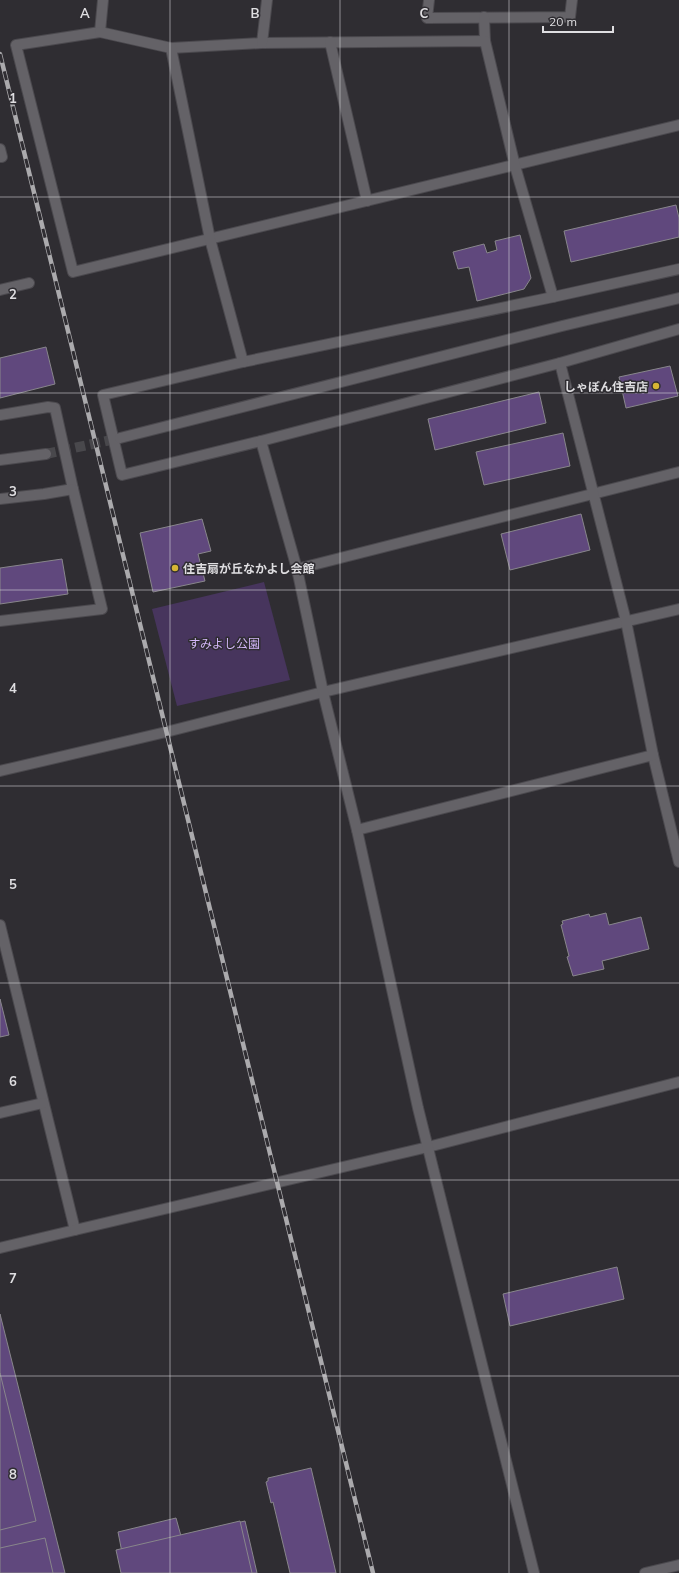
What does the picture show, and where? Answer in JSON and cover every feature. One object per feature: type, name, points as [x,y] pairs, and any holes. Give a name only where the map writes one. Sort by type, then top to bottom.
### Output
[{"type":"street","points":[[100,32],[103,0]]},
{"type":"street","points":[[262,43],[267,0]]},
{"type":"street","points":[[429,0],[427,18],[570,17],[572,0]]},
{"type":"street","points":[[484,17],[485,40],[515,166],[553,297]]},
{"type":"street","points":[[485,40],[262,43],[170,48],[100,32],[16,45],[73,272],[367,202],[679,125]]},
{"type":"street","points":[[330,42],[367,202]]},
{"type":"street","points":[[170,48],[210,239],[243,362]]},
{"type":"street","points":[[0,149],[2,157],[0,157]]},
{"type":"street","points":[[679,269],[243,362],[103,395],[122,475],[261,442],[560,363],[679,329]]},
{"type":"street","points":[[0,290],[29,283]]},
{"type":"street","points":[[120,438],[562,326],[679,298]]},
{"type":"street","points":[[560,363],[626,621],[653,755],[679,862]]},
{"type":"street","points":[[0,415],[48,407],[54,408],[102,608],[0,621]]},
{"type":"street","points":[[261,442],[297,569],[323,692],[356,830],[418,1108],[534,1573]]},
{"type":"street","points":[[0,460],[46,454]]},
{"type":"street","points":[[297,569],[679,472]]},
{"type":"street","points":[[0,499],[73,489]]},
{"type":"street","points":[[0,771],[166,732],[323,692],[679,609]]},
{"type":"street","points":[[356,830],[653,755]]},
{"type":"street","points":[[0,925],[75,1230]]},
{"type":"street","points":[[0,1248],[428,1147],[679,1082]]},
{"type":"street","points":[[0,1113],[43,1102]]},
{"type":"street","points":[[645,1573],[679,1565]]},
{"type":"green space","name":"すみよし公園","points":[[264,582],[290,680],[177,706],[152,609]]},
{"type":"building","points":[[676,205],[679,218],[679,237],[571,262],[564,231]]},
{"type":"building","points":[[520,235],[531,278],[524,289],[477,301],[469,267],[458,269],[453,252],[484,244],[487,253],[497,250],[495,241]]},
{"type":"building","points":[[46,347],[55,384],[0,398],[0,358]]},
{"type":"building","points":[[670,366],[678,396],[626,408],[619,377]]},
{"type":"building","points":[[539,392],[546,423],[435,450],[428,419]]},
{"type":"building","points":[[563,433],[570,466],[484,485],[476,452]]},
{"type":"building","points":[[581,514],[590,550],[510,570],[501,534]]},
{"type":"building","name":"住吉扇が丘なかよし会館","points":[[202,519],[211,551],[198,554],[205,581],[153,592],[140,533]]},
{"type":"building","points":[[62,559],[68,594],[0,604],[0,568]]},
{"type":"building","points":[[606,913],[609,925],[641,917],[649,949],[602,961],[604,969],[573,976],[567,957],[569,956],[561,925],[563,924],[562,921],[589,914],[590,917]]},
{"type":"building","points":[[0,999],[9,1035],[0,1037]]},
{"type":"building","points":[[617,1267],[624,1299],[510,1326],[503,1294]]},
{"type":"building","points":[[0,1314],[65,1573],[0,1573]]},
{"type":"building","points":[[0,1373],[36,1521],[0,1530]]},
{"type":"building","points":[[311,1468],[336,1573],[290,1573],[273,1502],[271,1503],[266,1482],[268,1481],[268,1478]]},
{"type":"building","points":[[176,1518],[181,1536],[245,1521],[257,1573],[126,1573],[118,1532]]},
{"type":"building","points":[[240,1521],[252,1573],[121,1573],[116,1550]]},
{"type":"building","points":[[45,1538],[53,1573],[0,1573],[0,1548]]},
{"type":"tunnel","points":[[46,454],[120,438]]},
{"type":"railway","points":[[0,54],[373,1573]]},
{"type":"place","name":"しゃぼん住吉店","points":[[656,386]]},
{"type":"place","name":"住吉扇が丘なかよし会館","points":[[175,568]]}]
